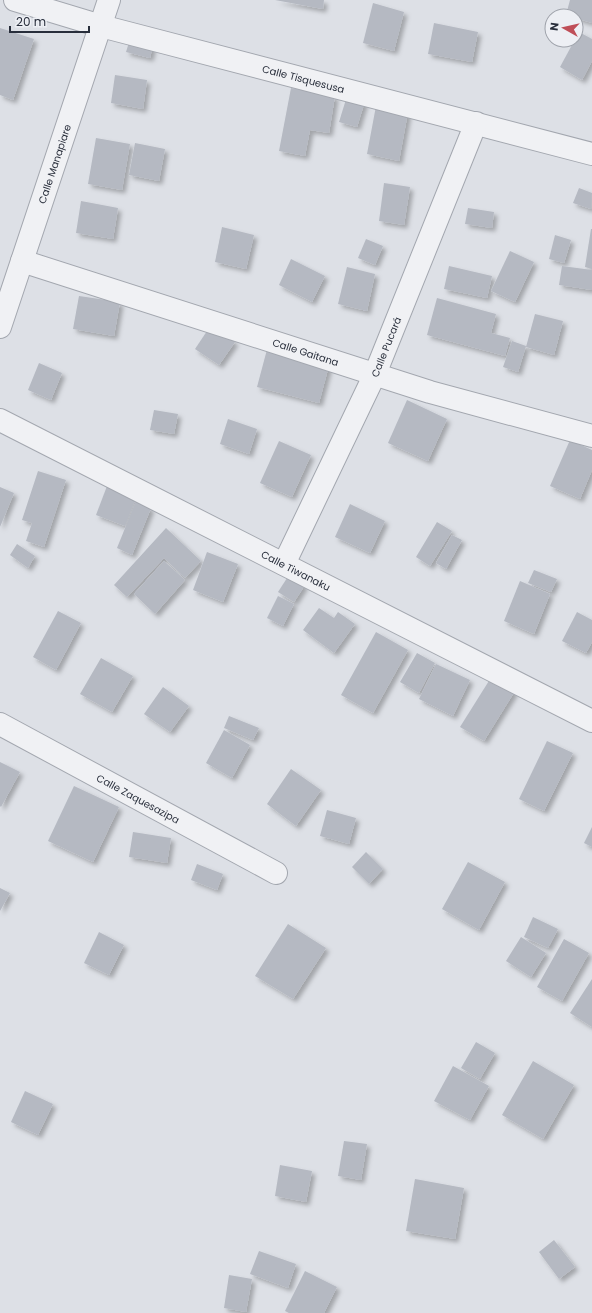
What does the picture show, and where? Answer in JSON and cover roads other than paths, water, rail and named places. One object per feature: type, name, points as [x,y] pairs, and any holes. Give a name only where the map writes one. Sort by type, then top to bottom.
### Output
[{"type":"street","name":"Calle Tisquesusa","points":[[15,0],[101,26],[592,154]]},
{"type":"street","name":"Calle Manapiare","points":[[0,327],[109,0]]},
{"type":"street","name":"Calle Pucará","points":[[284,564],[375,374],[476,123]]},
{"type":"street","name":"Calle Gaitana","points":[[22,261],[430,392],[592,436]]},
{"type":"street","name":"Calle Tiwanaku","points":[[0,420],[592,721]]},
{"type":"street","name":"Calle Zaquesazipa","points":[[0,724],[276,873]]}]
